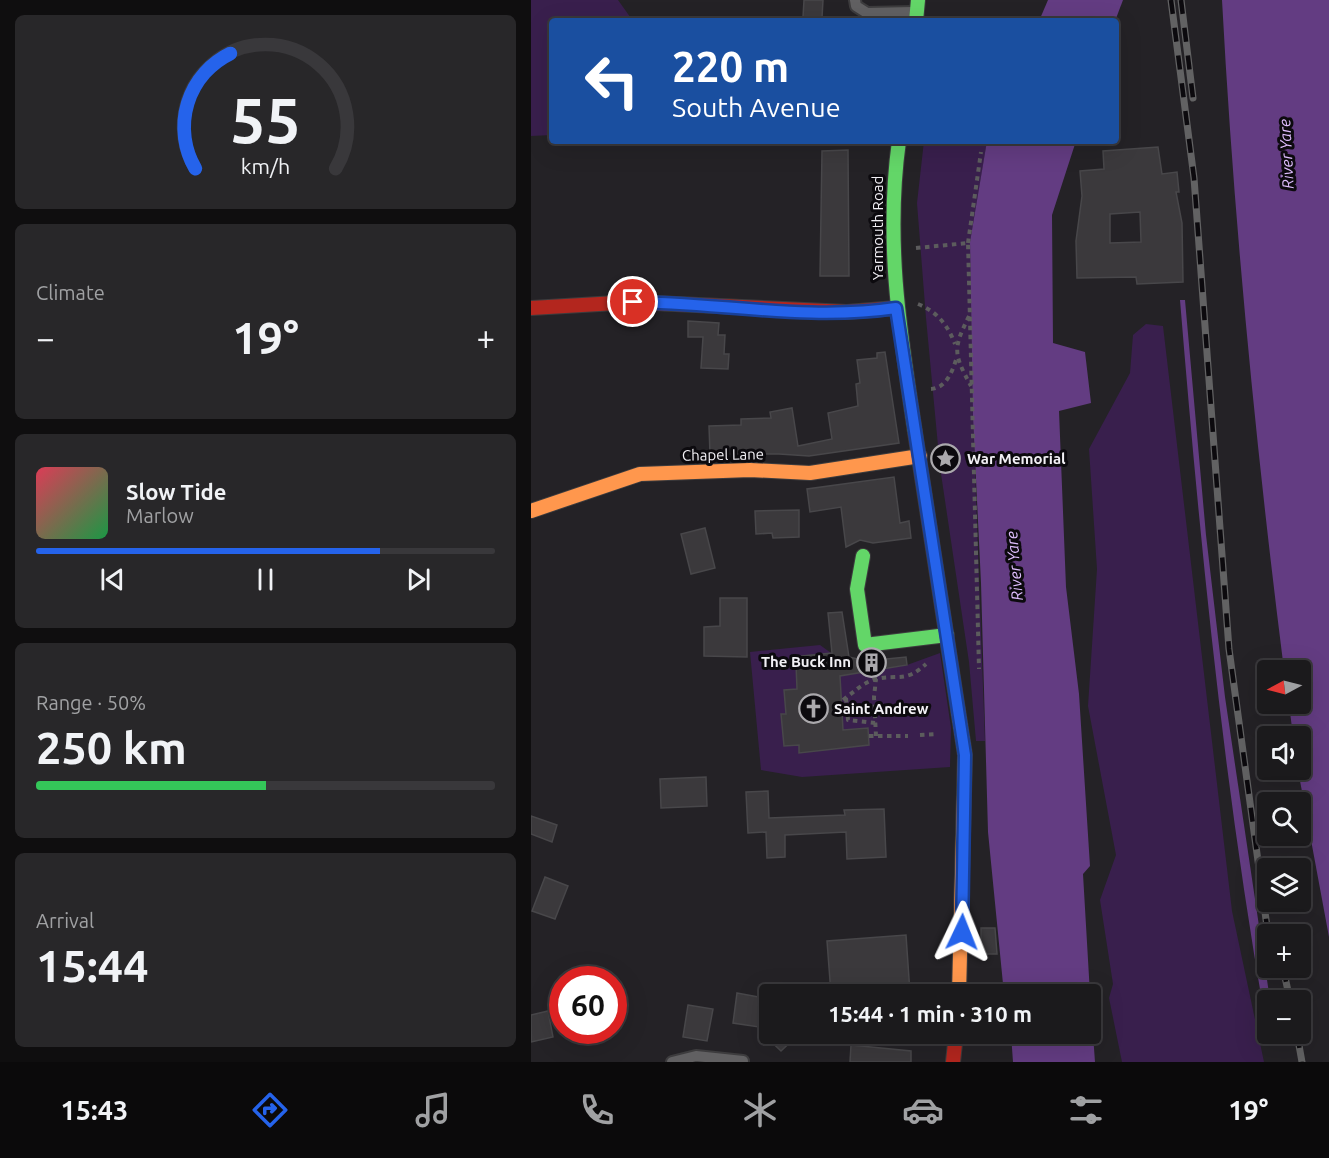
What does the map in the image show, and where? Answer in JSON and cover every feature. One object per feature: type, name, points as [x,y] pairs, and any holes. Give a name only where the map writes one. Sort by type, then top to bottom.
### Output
[{"type":"street","name":"Yarmouth Road","points":[[899,144],[892,205],[892,250],[896,301],[965,755],[959,984]]},
{"type":"street","points":[[531,308],[666,302],[727,309],[847,312],[896,301]]},
{"type":"street","name":"Chapel Lane","points":[[531,511],[640,474],[750,470],[810,473],[920,456]]},
{"type":"street","points":[[863,556],[858,569],[856,589],[865,645],[947,635]]},
{"type":"street","points":[[953,1062],[955,1044]]},
{"type":"lane","points":[[855,0],[857,6],[867,13],[917,11]]},
{"type":"lane","points":[[672,1062],[696,1056],[743,1061]]},
{"type":"path","points":[[979,675],[968,243],[981,152]]},
{"type":"path","points":[[892,250],[968,243]]},
{"type":"path","points":[[896,301],[931,309],[949,328],[955,344],[956,360],[950,377],[937,388],[910,390]]},
{"type":"path","points":[[955,344],[970,315]]},
{"type":"path","points":[[956,360],[971,386]]},
{"type":"path","points":[[875,723],[848,720],[845,699],[860,685],[876,679],[901,679],[948,654]]},
{"type":"path","points":[[876,679],[874,697],[876,736]]},
{"type":"path","points":[[869,736],[908,736]]},
{"type":"shaded area","points":[[531,0],[618,0],[631,18],[549,18],[549,135],[531,136]]},
{"type":"shaded area","points":[[924,144],[987,144],[970,242],[973,417],[985,741],[976,741],[969,662],[940,467],[917,203]]},
{"type":"shaded area","points":[[1146,324],[1163,326],[1232,911],[1257,1029],[1257,1044],[1260,1044],[1264,1062],[1122,1062],[1109,998],[1113,984],[1100,900],[1116,855],[1088,706],[1097,569],[1089,449],[1130,373],[1133,335]]},
{"type":"shaded area","points":[[820,645],[838,658],[841,676],[907,665],[940,653],[951,728],[950,767],[802,777],[761,770],[750,652]]},
{"type":"water","points":[[1048,0],[1123,0],[1116,18],[1040,18]]},
{"type":"water","name":"River Yare","points":[[1222,0],[1329,0],[1329,937],[1311,840],[1311,792],[1302,792],[1300,780],[1311,780],[1311,726],[1292,726],[1290,714],[1311,714],[1311,660],[1283,660],[1247,336]]},
{"type":"water","name":"River Yare","points":[[986,144],[1075,144],[1052,215],[1053,343],[1085,352],[1091,403],[1059,411],[1066,587],[1079,694],[1090,866],[1083,874],[1089,984],[1003,984],[988,832],[981,583],[973,417],[970,242]]},
{"type":"water","points":[[1180,300],[1185,300],[1206,535],[1225,697],[1259,924],[1257,969],[1226,757],[1196,483]]},
{"type":"water","points":[[1258,978],[1267,978],[1269,990],[1260,990]]},
{"type":"water","points":[[1012,1044],[1094,1044],[1095,1062],[1013,1062]]},
{"type":"building","points":[[804,0],[823,0],[822,18],[803,17]]},
{"type":"building","points":[[1158,147],[1162,174],[1177,172],[1179,192],[1176,192],[1182,223],[1183,282],[1137,284],[1136,277],[1077,278],[1076,241],[1082,196],[1080,171],[1104,169],[1103,151]],"holes":[[[1140,212],[1141,242],[1110,243],[1110,214]]]},
{"type":"building","points":[[848,150],[849,276],[820,276],[822,151]]},
{"type":"building","points":[[688,321],[719,323],[718,335],[725,335],[724,354],[729,354],[728,369],[701,368],[703,337],[688,337]]},
{"type":"building","points":[[885,352],[899,443],[809,456],[710,454],[709,426],[741,425],[741,419],[771,418],[770,412],[792,408],[798,446],[832,439],[828,413],[858,406],[856,384],[860,383],[857,360],[877,358],[877,353]]},
{"type":"building","points":[[894,477],[900,523],[909,521],[911,538],[873,543],[860,540],[846,547],[841,507],[810,512],[807,489]]},
{"type":"building","points":[[799,510],[799,537],[773,538],[772,533],[756,534],[755,511]]},
{"type":"building","points":[[705,528],[715,568],[691,574],[681,534]]},
{"type":"building","points":[[720,598],[747,598],[747,657],[704,656],[704,627],[720,626]]},
{"type":"building","name":"Saint Andrew","points":[[842,612],[849,657],[866,661],[906,657],[907,665],[840,676],[843,730],[868,728],[869,745],[799,753],[799,745],[784,746],[781,714],[786,714],[784,690],[797,689],[796,664],[802,656],[832,653],[828,613]]},
{"type":"building","points":[[706,777],[707,806],[661,808],[660,779]]},
{"type":"building","points":[[768,791],[769,818],[845,815],[844,810],[884,809],[886,857],[847,859],[846,832],[785,835],[785,857],[767,858],[766,832],[748,833],[746,792]]},
{"type":"building","points":[[531,816],[557,825],[552,842],[531,834]]},
{"type":"building","points":[[545,877],[568,886],[555,919],[532,911]]},
{"type":"building","points":[[981,928],[995,928],[997,954],[981,954]]},
{"type":"building","points":[[906,935],[909,984],[830,984],[827,941]]},
{"type":"building","points":[[737,993],[759,997],[759,1027],[733,1023]]},
{"type":"building","points":[[688,1005],[713,1009],[707,1041],[683,1037]]},
{"type":"building","points":[[548,1011],[549,1038],[531,1042],[531,1015]]},
{"type":"building","points":[[774,1044],[788,1044],[781,1051]]},
{"type":"building","points":[[851,1045],[911,1051],[911,1062],[850,1062]]},
{"type":"railway","points":[[1171,0],[1194,178],[1229,649],[1267,924]]},
{"type":"railway","points":[[1181,0],[1193,98]]},
{"type":"railway","points":[[1285,978],[1288,990]]},
{"type":"railway","points":[[1299,1044],[1302,1062]]},
{"type":"traffic: fast","points":[[916,18],[918,0]]},
{"type":"traffic: fast","points":[[899,144],[893,215],[896,287],[915,432]]},
{"type":"traffic: fast","points":[[863,556],[857,589],[865,645],[947,635]]},
{"type":"traffic: slow","points":[[531,511],[640,474],[750,470],[810,473],[920,456]]},
{"type":"traffic: slow","points":[[958,710],[965,755],[959,984]]},
{"type":"traffic: jam","points":[[531,308],[633,302],[847,312],[896,308]]},
{"type":"traffic: jam","points":[[915,432],[958,710]]},
{"type":"traffic: jam","points":[[953,1062],[955,1044]]},
{"type":"place","name":"War Memorial","points":[[946,459]]},
{"type":"place","name":"The Buck Inn","points":[[872,662]]},
{"type":"place","name":"Saint Andrew","points":[[813,709]]},
{"type":"route","points":[[633,302],[666,302],[727,309],[847,312],[896,308],[918,438],[948,654],[965,755],[962,932]]}]
